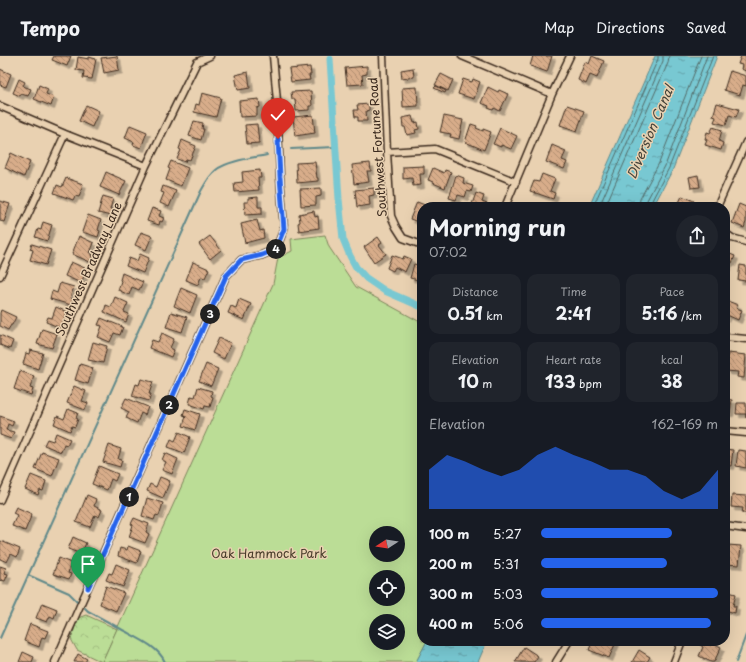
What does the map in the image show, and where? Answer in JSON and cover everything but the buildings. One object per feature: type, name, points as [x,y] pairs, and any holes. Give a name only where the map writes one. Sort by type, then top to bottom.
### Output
[{"type":"street","name":"Southwest Bradway Lane","points":[[0,500],[146,166],[197,62],[210,56]]},
{"type":"street","points":[[55,662],[226,276],[241,260],[262,255],[276,249],[284,229],[273,56]]},
{"type":"street","name":"Southwest Fortune Road","points":[[383,56],[387,152],[392,216],[396,227],[403,238],[417,243]]},
{"type":"street","points":[[462,56],[552,94]]},
{"type":"street","points":[[507,202],[552,94],[570,56]]},
{"type":"street","points":[[0,106],[146,166]]},
{"type":"street","points":[[0,276],[65,134]]},
{"type":"street","points":[[719,202],[746,142]]},
{"type":"street","points":[[387,152],[435,148],[516,182]]},
{"type":"street","points":[[730,237],[746,242]]},
{"type":"street","points":[[730,337],[746,339]]},
{"type":"street","points":[[730,431],[746,433]]},
{"type":"street","points":[[730,527],[746,529]]},
{"type":"street","points":[[556,662],[566,646]]},
{"type":"street","points":[[674,662],[680,646]]},
{"type":"green space","name":"Oak Hammock Park","points":[[325,235],[329,247],[356,287],[417,320],[417,646],[424,646],[416,662],[102,662],[273,284],[278,258],[292,251],[291,239]]},
{"type":"green space","points":[[86,615],[117,629],[102,662],[77,650],[71,639],[78,618]]},
{"type":"water","name":"Diversion Canal","points":[[655,56],[717,56],[673,169],[656,202],[591,202]]},
{"type":"water","points":[[424,646],[485,646],[478,662],[416,662]]},
{"type":"waterway","points":[[330,59],[343,239],[356,267],[366,278],[385,291],[417,305]]},
{"type":"waterway","points":[[291,149],[335,147]]},
{"type":"waterway","points":[[0,638],[207,180],[216,170],[226,164],[267,155]]},
{"type":"waterway","points":[[28,575],[69,593],[77,601]]},
{"type":"waterway","points":[[85,608],[146,642],[162,656],[165,662]]},
{"type":"waterway","points":[[736,662],[746,635]]},
{"type":"route","points":[[88,588],[226,276],[241,260],[262,255],[276,249],[284,229],[278,139]]}]
